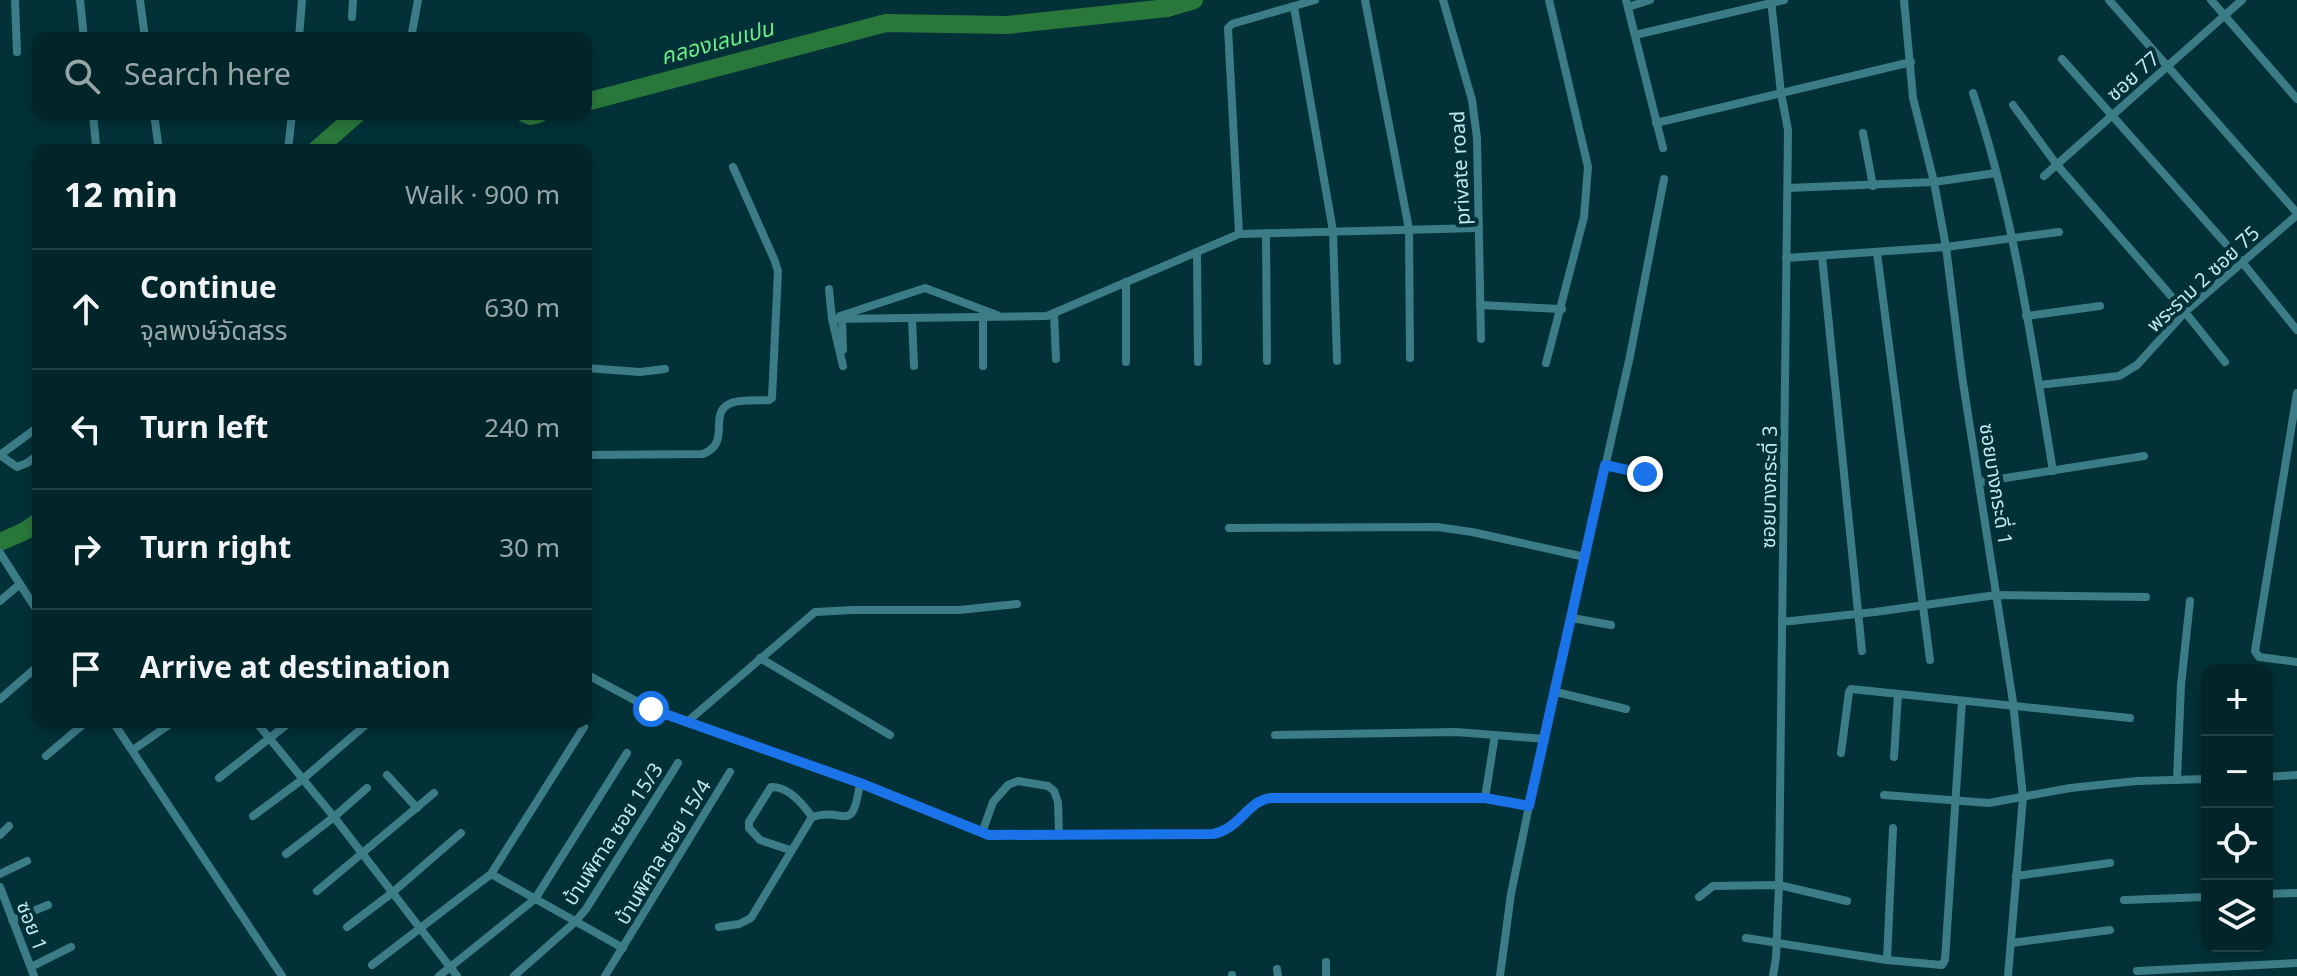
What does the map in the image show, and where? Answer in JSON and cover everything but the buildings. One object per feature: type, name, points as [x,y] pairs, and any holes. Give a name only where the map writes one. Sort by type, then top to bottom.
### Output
[{"type":"street","points":[[15,0],[17,52]]},
{"type":"street","points":[[80,0],[83,32]]},
{"type":"street","points":[[140,0],[144,32]]},
{"type":"street","points":[[299,32],[302,0]]},
{"type":"street","points":[[352,17],[353,0]]},
{"type":"street","points":[[412,32],[418,0]]},
{"type":"street","points":[[1239,234],[1228,28],[1232,24],[1315,0]]},
{"type":"street","points":[[1365,0],[1409,229],[1410,358]]},
{"type":"street","name":"private road","points":[[1443,0],[1472,100],[1478,151],[1481,339]]},
{"type":"street","points":[[1546,363],[1584,217],[1588,167],[1549,0]]},
{"type":"street","points":[[1650,0],[1627,4],[1663,148]]},
{"type":"street","points":[[1635,35],[1784,0]]},
{"type":"street","name":"ซอยบางกระดี่ 1","points":[[1904,0],[1913,98],[1946,247],[1962,376],[2013,706],[2023,797],[2008,976]]},
{"type":"street","points":[[2109,0],[2297,214]]},
{"type":"street","points":[[2211,0],[2297,99]]},
{"type":"street","name":"ซอย 77","points":[[2044,176],[2242,0]]},
{"type":"street","name":"ซอยบางกระดี่ 3","points":[[1771,2],[1788,130],[1779,885],[1773,976]]},
{"type":"street","points":[[1294,7],[1333,231],[1337,361]]},
{"type":"street","points":[[2062,59],[2242,262],[2297,330]]},
{"type":"street","points":[[1656,123],[1911,62]]},
{"type":"street","points":[[1973,93],[1987,133],[2012,239],[2053,471]]},
{"type":"street","points":[[2013,105],[2057,165],[2225,362]]},
{"type":"street","points":[[94,120],[96,144]]},
{"type":"street","points":[[155,120],[158,144]]},
{"type":"street","points":[[289,144],[291,120]]},
{"type":"street","points":[[1863,133],[1873,186]]},
{"type":"street","points":[[592,455],[703,454],[718,443],[721,413],[725,407],[733,403],[772,398],[778,271],[733,167]]},
{"type":"street","points":[[1788,188],[1934,182],[1996,173]]},
{"type":"street","points":[[1500,976],[1511,894],[1529,806],[1630,356],[1664,179]]},
{"type":"street","name":"พระราม 2 ซอย 75","points":[[2039,385],[2119,376],[2137,365],[2185,312],[2297,214]]},
{"type":"street","points":[[837,319],[1047,316],[1239,234],[1479,228]]},
{"type":"street","points":[[1786,258],[1946,247],[2059,232]]},
{"type":"street","points":[[1266,233],[1267,361]]},
{"type":"street","points":[[1197,252],[1198,362]]},
{"type":"street","points":[[1877,253],[1930,660]]},
{"type":"street","points":[[1822,256],[1862,651]]},
{"type":"street","points":[[1126,282],[1126,362]]},
{"type":"street","points":[[837,319],[925,288],[1001,317]]},
{"type":"street","points":[[829,289],[837,319]]},
{"type":"street","points":[[1480,305],[1562,309]]},
{"type":"street","points":[[2026,316],[2100,306]]},
{"type":"street","points":[[1054,313],[1056,359]]},
{"type":"street","points":[[983,317],[983,366]]},
{"type":"street","points":[[912,318],[914,366]]},
{"type":"street","points":[[592,368],[640,372],[665,369]]},
{"type":"street","points":[[2297,393],[2255,651],[2259,657],[2297,662]]},
{"type":"street","points":[[32,431],[0,455],[17,467],[32,459]]},
{"type":"street","points":[[1980,482],[2144,456]]},
{"type":"street","points":[[1605,465],[1645,474]]},
{"type":"street","points":[[1229,528],[1437,527],[1585,557]]},
{"type":"street","points":[[0,553],[32,603]]},
{"type":"street","points":[[0,601],[20,584]]},
{"type":"street","points":[[1782,622],[1996,595],[2146,597]]},
{"type":"street","points":[[2177,780],[2181,685],[2190,601]]},
{"type":"street","points":[[687,722],[815,612],[959,610],[1017,604]]},
{"type":"street","points":[[1572,618],[1611,625]]},
{"type":"street","points":[[760,658],[890,735]]},
{"type":"street","points":[[0,699],[32,671]]},
{"type":"street","points":[[592,677],[651,709],[860,783],[989,835],[1213,834],[1224,832],[1257,802],[1271,798],[1485,798],[1529,806]]},
{"type":"street","points":[[1841,753],[1851,689],[2130,718]]},
{"type":"street","points":[[1556,692],[1626,709]]},
{"type":"street","points":[[1894,757],[1898,694]]},
{"type":"street","points":[[1746,938],[1887,960],[1942,965],[1945,960],[1962,701]]},
{"type":"street","points":[[46,756],[79,728]]},
{"type":"street","points":[[117,728],[282,976]]},
{"type":"street","points":[[133,750],[164,728]]},
{"type":"street","points":[[262,728],[457,976]]},
{"type":"street","points":[[219,778],[283,728]]},
{"type":"street","points":[[253,816],[303,779],[362,728]]},
{"type":"street","points":[[372,965],[491,874],[583,728]]},
{"type":"street","points":[[1275,735],[1456,732],[1545,739]]},
{"type":"street","points":[[1485,798],[1495,735]]},
{"type":"street","points":[[439,976],[535,899],[627,753]]},
{"type":"street","name":"บ้านพิศาล ซอย 15/3","points":[[514,976],[586,909],[678,763]]},
{"type":"street","name":"บ้านพิศาล ซอย 15/4","points":[[605,976],[730,772]]},
{"type":"street","points":[[387,775],[417,808]]},
{"type":"street","points":[[2273,777],[2297,775]]},
{"type":"street","points":[[1884,795],[1989,803],[2070,788],[2137,781],[2201,779]]},
{"type":"street","points":[[982,833],[993,802],[1008,785],[1018,781],[1048,786],[1054,791],[1058,802],[1059,835]]},
{"type":"street","points":[[719,927],[739,924],[751,918],[812,817],[817,814],[844,817],[852,814],[857,807],[860,783]]},
{"type":"street","points":[[790,850],[760,840],[749,828],[749,822],[771,787],[781,787],[812,817]]},
{"type":"street","points":[[286,854],[367,788]]},
{"type":"street","points":[[317,891],[434,793]]},
{"type":"street","points":[[0,835],[9,826]]},
{"type":"street","points":[[1887,960],[1893,828]]},
{"type":"street","points":[[347,927],[461,833]]},
{"type":"street","points":[[0,874],[27,861]]},
{"type":"street","points":[[2016,876],[2110,863]]},
{"type":"street","points":[[491,874],[623,948]]},
{"type":"street","points":[[1699,897],[1713,886],[1779,885],[1847,901]]},
{"type":"street","name":"ซอย 1","points":[[0,887],[32,972]]},
{"type":"street","points":[[2273,894],[2297,893]]},
{"type":"street","points":[[2124,900],[2201,897]]},
{"type":"street","points":[[12,920],[48,905]]},
{"type":"street","points":[[2011,943],[2110,930]]},
{"type":"street","points":[[32,972],[71,947]]},
{"type":"street","points":[[1326,962],[1326,976]]},
{"type":"street","points":[[2137,971],[2297,963]]},
{"type":"waterway","name":"คลองเลนเปน","points":[[592,100],[886,23],[1007,25],[1167,8],[1194,0]]},
{"type":"waterway","name":"คลองเลนเปน","points":[[323,144],[350,120]]},
{"type":"waterway","name":"คลองเลนเปน","points":[[0,542],[32,526]]},
{"type":"route","points":[[651,709],[860,783],[989,835],[1213,834],[1224,832],[1257,802],[1271,798],[1485,798],[1529,806],[1605,465],[1645,474]]}]
